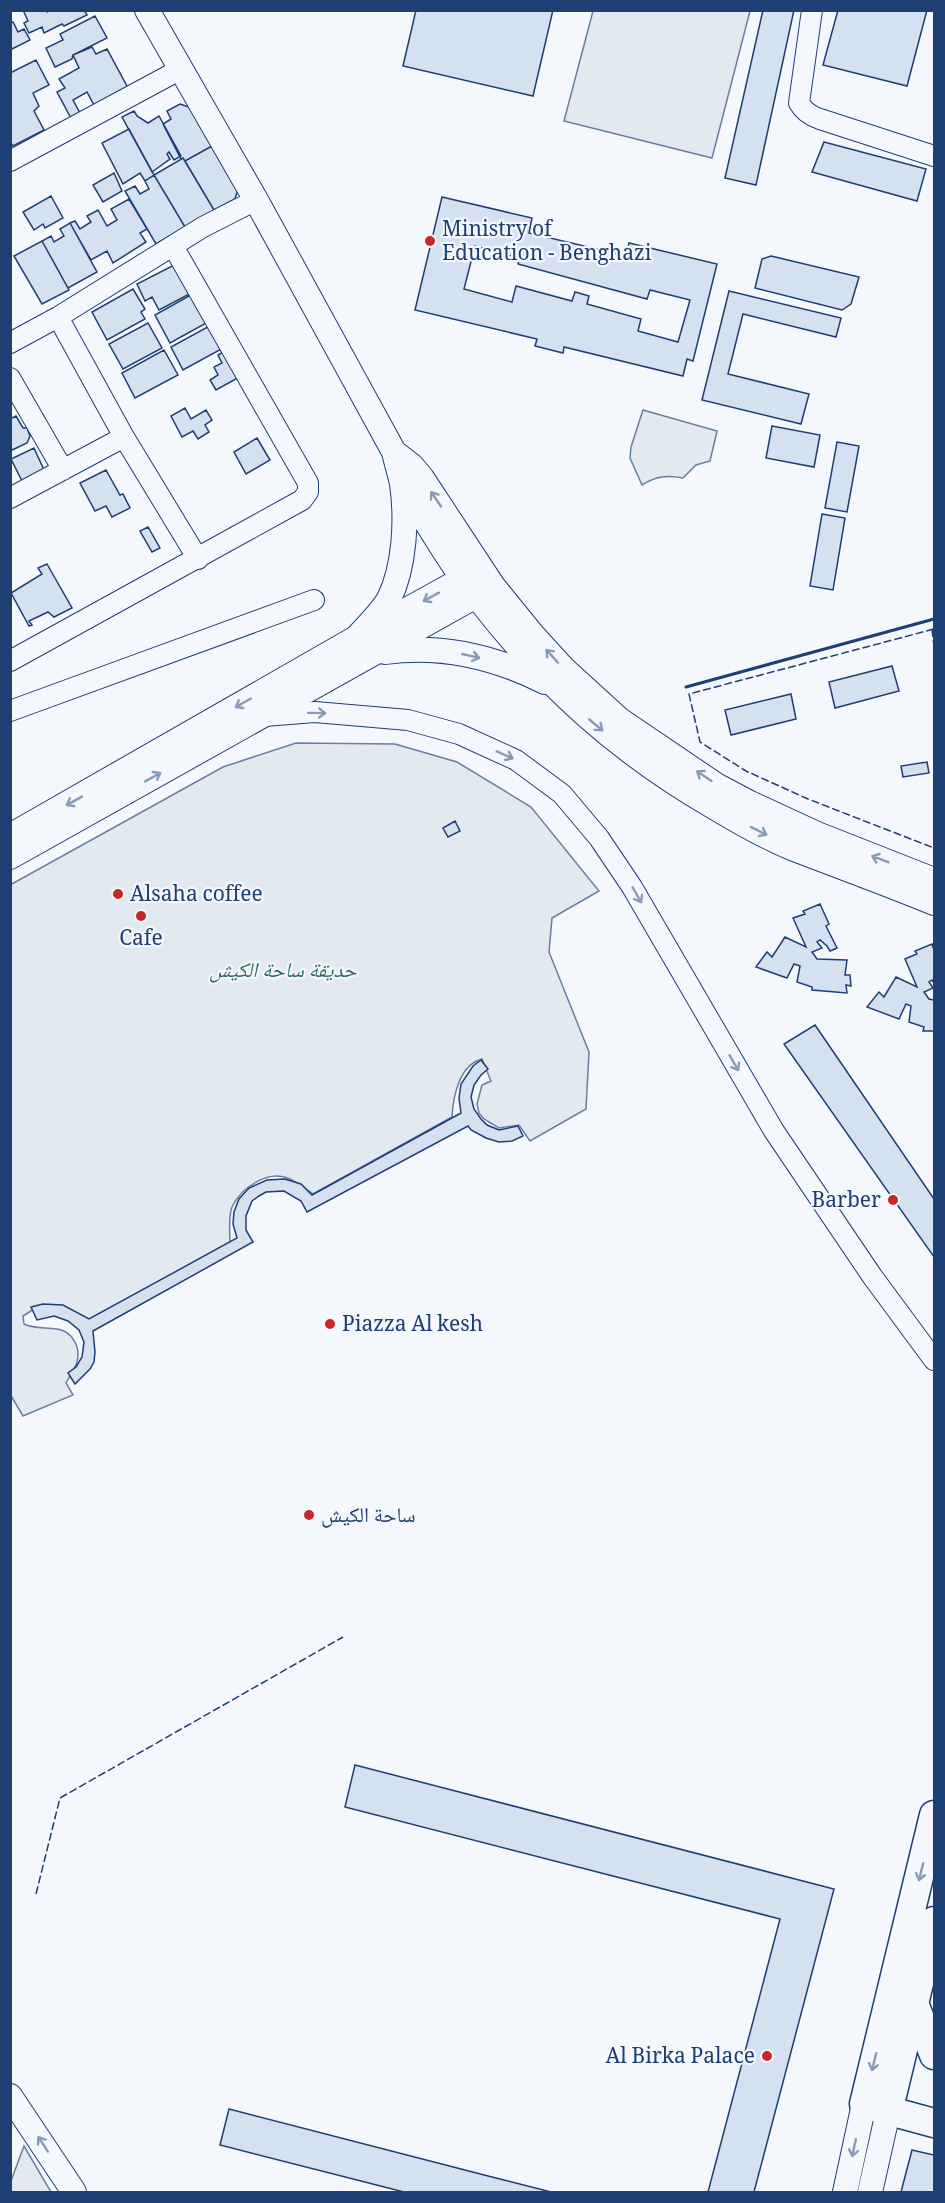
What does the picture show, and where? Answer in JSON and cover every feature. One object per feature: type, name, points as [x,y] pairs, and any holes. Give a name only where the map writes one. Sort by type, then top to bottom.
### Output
[{"type":"highway","points":[[876,2108],[934,1815]]},
{"type":"highway","points":[[876,2108],[914,2003],[934,1922]]},
{"type":"highway","points":[[914,2003],[934,2055]]},
{"type":"highway","points":[[876,2108],[934,2123]]},
{"type":"main road","points":[[10,857],[258,717],[363,646],[399,574],[404,548],[402,483],[394,452],[256,200],[147,11]]},
{"type":"main road","points":[[394,452],[412,466],[422,478],[479,583],[532,634],[563,668],[620,720],[716,784],[785,821],[934,880]]},
{"type":"main road","points":[[402,483],[479,583],[553,686],[621,746],[654,771],[738,821],[794,849],[934,903]]},
{"type":"main road","points":[[10,836],[479,583]]},
{"type":"main road","points":[[363,646],[427,648],[467,654],[525,673],[553,686]]},
{"type":"main road","points":[[10,2096],[74,2193]]},
{"type":"main road","points":[[845,2193],[876,2108]]},
{"type":"main road","points":[[870,2193],[876,2108]]},
{"type":"street","points":[[812,10],[799,103],[802,109],[820,119],[934,156]]},
{"type":"street","points":[[10,161],[181,69]]},
{"type":"street","points":[[10,343],[203,227],[256,200]]},
{"type":"street","points":[[10,662],[302,500],[309,492],[308,483],[173,246]]},
{"type":"street","points":[[58,316],[124,436],[198,559]]},
{"type":"street","points":[[10,378],[63,470]]},
{"type":"street","points":[[10,498],[124,436]]},
{"type":"street","points":[[10,711],[315,600]]},
{"type":"street","points":[[258,717],[315,712],[408,720],[459,734],[516,760],[562,794],[599,838],[632,887],[774,1131],[872,1276],[934,1360]]},
{"type":"green space","points":[[593,11],[750,11],[712,158],[564,121]]},
{"type":"green space","points":[[643,410],[717,431],[710,461],[696,465],[683,478],[662,477],[642,485],[630,458],[631,447]]},
{"type":"green space","name":"حديقة ساحة الكيش","points":[[296,743],[395,744],[457,762],[531,807],[599,891],[552,918],[549,952],[589,1052],[586,1109],[530,1141],[519,1125],[499,1128],[479,1113],[477,1104],[482,1085],[491,1081],[482,1059],[474,1062],[459,1083],[452,1117],[313,1194],[290,1179],[273,1176],[264,1178],[249,1187],[232,1207],[230,1244],[89,1322],[37,1307],[23,1316],[24,1324],[28,1326],[57,1329],[67,1333],[76,1345],[78,1356],[66,1383],[73,1395],[23,1416],[10,1394],[10,885],[223,767]]},
{"type":"green space","points":[[24,2146],[51,2192],[11,2192],[11,2181]]},
{"type":"building","points":[[23,10],[46,10],[47,12],[84,10],[87,15],[44,33],[42,27],[29,33],[24,23],[28,21]]},
{"type":"building","points":[[416,10],[553,10],[533,96],[403,66]]},
{"type":"building","points":[[763,10],[794,10],[756,185],[725,178]]},
{"type":"building","points":[[838,10],[927,10],[907,86],[823,65]]},
{"type":"building","points":[[95,16],[107,38],[55,67],[46,48],[63,40],[60,34]]},
{"type":"building","points":[[10,22],[13,22],[18,32],[24,29],[30,40],[10,50]]},
{"type":"building","points":[[92,47],[96,54],[107,49],[128,88],[95,107],[87,92],[73,100],[81,115],[72,120],[57,92],[65,88],[59,79],[79,68],[73,55]]},
{"type":"building","points":[[36,60],[49,85],[33,93],[39,106],[34,111],[44,130],[13,146],[10,142],[10,73]]},
{"type":"building","points":[[180,104],[192,108],[212,146],[185,161],[181,159],[163,124],[171,119],[167,111]]},
{"type":"building","points":[[134,111],[137,116],[148,123],[159,116],[181,156],[174,160],[169,152],[167,154],[170,159],[152,172],[122,117]]},
{"type":"building","points":[[129,129],[154,175],[145,181],[140,173],[123,184],[102,143]]},
{"type":"building","points":[[824,142],[926,169],[917,201],[812,172]]},
{"type":"building","points":[[212,146],[238,189],[235,199],[214,210],[185,161]]},
{"type":"building","points":[[183,158],[214,210],[185,227],[154,175]]},
{"type":"building","points":[[114,173],[122,191],[103,202],[93,185]]},
{"type":"building","points":[[154,175],[185,227],[156,244],[125,191],[135,186],[140,194],[149,189],[145,181]]},
{"type":"building","points":[[51,196],[63,218],[45,228],[43,224],[34,230],[23,212]]},
{"type":"building","points":[[442,197],[532,218],[529,233],[626,256],[629,243],[717,264],[693,361],[687,359],[683,376],[564,347],[563,353],[535,346],[537,339],[415,310]],"holes":[[[475,246],[519,258],[518,264],[647,299],[650,290],[690,300],[678,342],[638,331],[641,319],[587,304],[589,296],[575,292],[572,301],[516,286],[512,302],[464,289]]]},
{"type":"building","points":[[129,199],[147,229],[140,233],[146,242],[113,263],[107,251],[91,260],[70,223],[75,221],[80,229],[91,222],[87,216],[98,210],[107,226],[117,220],[111,209]]},
{"type":"building","points":[[70,223],[97,272],[68,288],[42,241],[51,236],[54,242],[64,236],[60,229]]},
{"type":"building","points":[[42,241],[69,290],[42,304],[14,256]]},
{"type":"building","points":[[771,256],[859,277],[851,304],[842,310],[755,288],[762,259]]},
{"type":"building","points":[[180,262],[195,291],[159,310],[152,297],[145,301],[137,284]]},
{"type":"building","points":[[133,289],[145,309],[141,312],[145,319],[107,340],[92,312]]},
{"type":"building","points":[[729,291],[841,318],[836,337],[743,314],[728,374],[809,394],[801,424],[702,400]]},
{"type":"building","points":[[196,292],[210,321],[170,343],[155,315]]},
{"type":"building","points":[[148,323],[162,348],[123,369],[109,344]]},
{"type":"building","points":[[213,324],[225,347],[183,370],[171,347]]},
{"type":"building","points":[[229,349],[243,375],[216,390],[210,380],[218,375],[214,367],[222,363],[218,355]]},
{"type":"building","points":[[164,350],[178,375],[135,398],[122,373]]},
{"type":"building","points":[[185,408],[191,419],[206,410],[212,420],[205,425],[209,432],[198,439],[193,431],[182,437],[171,416]]},
{"type":"building","points":[[16,416],[23,428],[27,428],[30,436],[27,443],[10,451],[10,419]]},
{"type":"building","points":[[772,426],[820,435],[814,467],[766,458]]},
{"type":"building","points":[[257,438],[270,460],[246,474],[234,452]]},
{"type":"building","points":[[837,442],[859,446],[847,512],[825,508]]},
{"type":"building","points":[[34,448],[44,470],[22,481],[11,459]]},
{"type":"building","points":[[106,470],[130,508],[112,517],[106,506],[95,511],[80,483]]},
{"type":"building","points":[[822,514],[845,518],[833,590],[810,586]]},
{"type":"building","points":[[148,527],[160,548],[152,552],[140,531]]},
{"type":"building","points":[[47,564],[72,608],[54,617],[48,612],[29,621],[32,625],[29,626],[11,593],[42,574],[38,568]]},
{"type":"building","points":[[892,666],[899,691],[835,708],[829,682]]},
{"type":"building","points":[[791,694],[796,719],[731,735],[725,710]]},
{"type":"building","points":[[927,762],[929,773],[903,777],[901,766]]},
{"type":"building","points":[[455,821],[460,831],[448,837],[443,828]]},
{"type":"building","points":[[820,904],[829,924],[826,926],[837,948],[830,951],[820,940],[817,942],[822,948],[812,952],[817,959],[847,960],[845,975],[850,975],[851,986],[846,985],[847,993],[812,990],[812,987],[797,982],[800,966],[794,964],[787,978],[756,967],[767,952],[772,957],[785,937],[806,947],[793,918],[805,914],[803,911]]},
{"type":"building","points":[[932,944],[934,983],[932,980],[929,982],[933,988],[924,992],[929,999],[934,1000],[934,1031],[923,1031],[924,1027],[909,1022],[911,1006],[906,1004],[899,1019],[867,1007],[879,992],[884,997],[896,977],[917,987],[905,959],[917,954],[915,951]]},
{"type":"building","points":[[815,1025],[934,1199],[934,1257],[784,1044]]},
{"type":"building","points":[[481,1060],[488,1069],[474,1085],[471,1097],[474,1109],[487,1125],[499,1130],[518,1126],[523,1136],[512,1141],[499,1142],[486,1138],[468,1126],[307,1212],[301,1201],[284,1191],[266,1192],[252,1201],[246,1216],[246,1230],[253,1242],[93,1331],[94,1362],[75,1384],[68,1373],[76,1367],[82,1357],[84,1342],[79,1330],[68,1321],[54,1316],[37,1320],[31,1307],[43,1304],[63,1305],[89,1319],[237,1238],[233,1224],[234,1212],[239,1199],[249,1188],[267,1180],[285,1179],[301,1184],[312,1195],[461,1113],[459,1098],[461,1084],[473,1066]]},
{"type":"building","name":"Al Birka Palace","points":[[355,1765],[834,1889],[754,2192],[708,2192],[780,1919],[345,1807]]},
{"type":"building","points":[[229,2109],[551,2192],[404,2192],[220,2145]]},
{"type":"building","points":[[912,2150],[934,2155],[934,2192],[901,2192]]},
{"type":"fence","points":[[932,629],[934,646]]},
{"type":"fence","points":[[934,629],[689,694],[700,742],[746,771],[808,799],[934,848]]},
{"type":"fence","points":[[36,1894],[60,1798],[343,1637]]},
{"type":"wall","points":[[686,687],[934,619]]},
{"type":"place","name":"Ministry of Education - Benghazi","points":[[430,241]]},
{"type":"place","name":"Alsaha coffee","points":[[118,894]]},
{"type":"place","name":"Cafe","points":[[141,916]]},
{"type":"place","name":"Barber","points":[[893,1200]]},
{"type":"place","name":"Piazza Al kesh","points":[[330,1324]]},
{"type":"place","name":"ساحة الكيش","points":[[309,1515]]},
{"type":"place","name":"Al Birka Palace","points":[[767,2056]]}]
